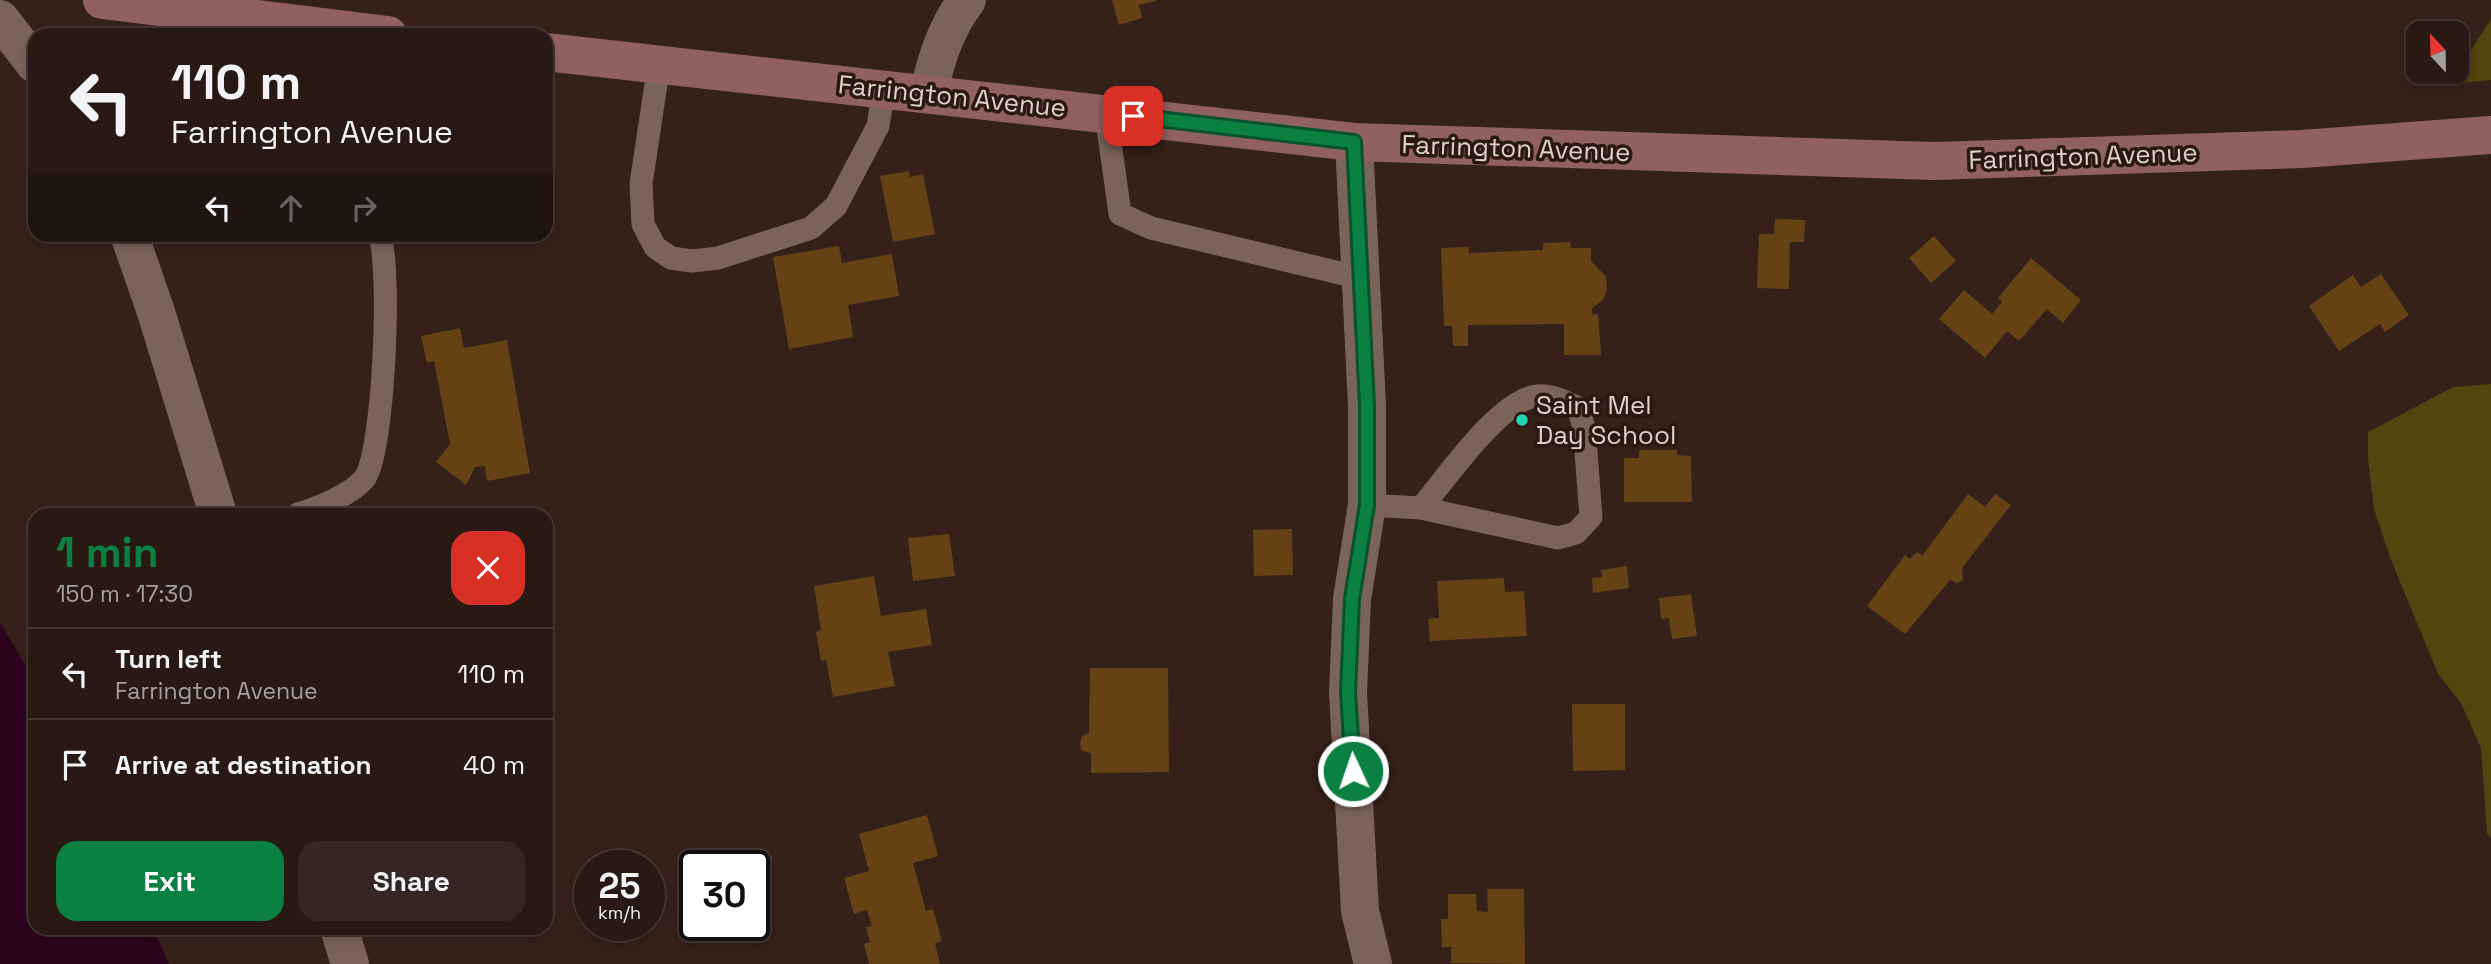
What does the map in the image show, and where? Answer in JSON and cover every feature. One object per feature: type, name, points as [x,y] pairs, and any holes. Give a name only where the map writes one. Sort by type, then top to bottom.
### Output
[{"type":"main road","points":[[102,0],[197,5],[274,28]]},
{"type":"main road","name":"Farrington Avenue","points":[[553,53],[1354,142],[1934,161],[2302,149],[2491,135]]},
{"type":"street","points":[[928,93],[940,44],[949,24],[967,0]]},
{"type":"street","points":[[0,19],[28,55]]},
{"type":"street","points":[[1354,142],[1367,406],[1367,505],[1352,599],[1348,692],[1360,911],[1373,964]]},
{"type":"street","points":[[132,242],[216,508]]},
{"type":"street","points":[[341,935],[350,964]]},
{"type":"lane","points":[[659,64],[641,184],[643,224],[654,247],[671,258],[692,261],[718,258],[811,228],[836,206],[878,126],[884,88]]},
{"type":"lane","points":[[1105,113],[1120,214],[1151,228],[1362,278]]},
{"type":"lane","points":[[316,508],[325,505],[365,478],[376,443],[387,281],[380,242]]},
{"type":"lane","points":[[1367,505],[1421,508],[1558,538],[1576,533],[1591,517],[1584,427],[1578,408],[1564,401],[1538,395],[1521,400],[1502,414],[1421,508]]},
{"type":"shaded area","points":[[2491,19],[2491,80],[2469,82],[2469,53]]},
{"type":"shaded area","points":[[2491,384],[2491,838],[2487,833],[2481,748],[2461,703],[2438,674],[2391,560],[2374,509],[2368,432],[2453,387]]},
{"type":"shaded area","points":[[0,622],[28,670],[28,935],[156,935],[169,964],[0,964]]},
{"type":"building","points":[[1112,0],[1156,1],[1139,5],[1142,18],[1119,25]]},
{"type":"building","points":[[909,171],[910,177],[923,174],[935,234],[893,242],[880,176]]},
{"type":"building","points":[[1775,219],[1805,220],[1804,242],[1790,242],[1789,289],[1757,288],[1759,234],[1774,234]]},
{"type":"building","points":[[1934,236],[1956,261],[1931,283],[1909,258]]},
{"type":"building","points":[[1570,242],[1571,248],[1591,248],[1591,261],[1606,276],[1607,291],[1603,300],[1592,308],[1592,314],[1598,314],[1601,355],[1564,355],[1564,324],[1468,325],[1468,346],[1453,346],[1452,326],[1444,326],[1441,248],[1469,247],[1469,253],[1543,250],[1543,243]]},
{"type":"building","points":[[839,246],[842,263],[892,254],[899,296],[848,305],[853,337],[789,349],[773,257]]},
{"type":"building","points":[[2031,258],[2081,300],[2063,323],[2047,309],[2019,341],[2007,331],[1985,358],[1939,319],[1964,290],[1992,314],[2002,302],[1998,298]]},
{"type":"building","points":[[2381,274],[2409,315],[2385,332],[2380,324],[2339,351],[2309,306],[2353,275],[2361,287]]},
{"type":"building","points":[[460,328],[464,348],[507,340],[530,473],[487,481],[485,466],[475,467],[466,485],[436,462],[450,444],[434,361],[427,363],[421,336]]},
{"type":"building","points":[[1639,450],[1677,450],[1677,455],[1691,456],[1692,502],[1624,502],[1624,458],[1639,458]]},
{"type":"building","points":[[1968,494],[1985,507],[1995,494],[2011,505],[1962,568],[1963,580],[1957,583],[1950,580],[1905,634],[1867,606],[1905,555],[1910,559],[1917,552],[1922,556]]},
{"type":"building","points":[[1292,529],[1293,575],[1254,576],[1253,530]]},
{"type":"building","points":[[949,534],[955,576],[913,581],[908,538]]},
{"type":"building","points":[[1627,566],[1629,588],[1593,593],[1592,578],[1602,577],[1601,570]]},
{"type":"building","points":[[874,576],[881,616],[926,609],[932,645],[888,652],[895,686],[833,697],[826,660],[821,661],[816,632],[821,630],[814,586]]},
{"type":"building","points":[[1504,578],[1505,592],[1524,591],[1527,636],[1430,641],[1428,619],[1439,618],[1437,581]]},
{"type":"building","points":[[1691,594],[1697,636],[1672,639],[1669,618],[1661,619],[1659,598]]},
{"type":"building","points":[[1090,668],[1168,668],[1169,772],[1091,773],[1091,753],[1082,751],[1080,744],[1082,736],[1089,733]]},
{"type":"building","points":[[1572,704],[1625,704],[1625,770],[1573,771]]},
{"type":"building","points":[[927,815],[938,856],[913,863],[926,911],[933,909],[942,941],[935,943],[940,964],[869,964],[864,944],[870,942],[866,927],[872,926],[867,910],[854,914],[844,878],[869,871],[859,834]]},
{"type":"building","points":[[1487,889],[1524,889],[1525,964],[1451,963],[1451,947],[1442,947],[1441,919],[1448,919],[1448,894],[1476,894],[1477,911],[1488,912]]},
{"type":"place","name":"Saint Mel Day School","points":[[1522,420]]},
{"type":"route","points":[[1133,116],[1354,142],[1367,406],[1367,505],[1352,599],[1348,692],[1353,771]]}]
